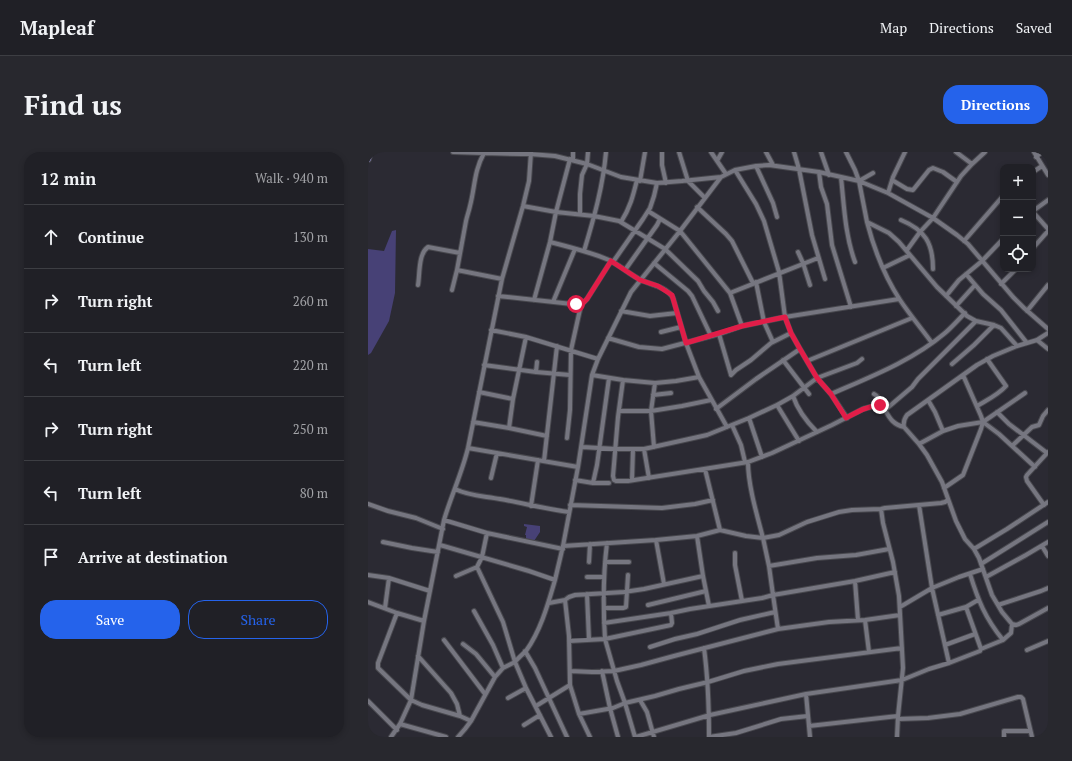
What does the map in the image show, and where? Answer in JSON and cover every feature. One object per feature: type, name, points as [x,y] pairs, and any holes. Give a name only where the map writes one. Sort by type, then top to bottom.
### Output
[{"type":"highway","points":[[368,159],[370,152]]},
{"type":"street","points":[[454,152],[555,154],[621,177],[657,183],[721,177]]},
{"type":"street","points":[[534,300],[573,152]]},
{"type":"street","points":[[580,214],[582,175],[587,164],[588,152]]},
{"type":"street","points":[[584,251],[594,216],[604,170],[606,152]]},
{"type":"street","points":[[621,222],[632,203],[644,152]]},
{"type":"street","points":[[662,152],[662,165],[666,182]]},
{"type":"street","points":[[679,152],[688,180],[704,197]]},
{"type":"street","points":[[711,152],[726,174]]},
{"type":"street","points":[[717,161],[722,152]]},
{"type":"street","points":[[766,152],[773,165]]},
{"type":"street","points":[[794,152],[799,168],[812,235],[825,279]]},
{"type":"street","points":[[821,152],[829,175]]},
{"type":"street","points":[[846,152],[859,181],[867,222],[883,268],[899,299],[932,343]]},
{"type":"street","points":[[888,193],[892,180],[905,152]]},
{"type":"street","points":[[956,152],[972,164]]},
{"type":"street","points":[[907,250],[920,232],[933,218],[957,182],[972,164],[985,152]]},
{"type":"street","points":[[1034,152],[1048,175]]},
{"type":"street","points":[[1036,156],[1042,152]]},
{"type":"street","points":[[452,290],[470,206],[475,174],[484,153]]},
{"type":"street","points":[[391,737],[397,730],[411,700],[424,621],[444,520],[468,448],[498,296],[529,181],[531,153]]},
{"type":"street","points":[[458,737],[465,730],[471,720],[494,677],[503,668],[514,662],[525,651],[533,639],[549,603],[563,547],[582,447],[592,375],[598,359],[631,292],[721,177],[735,170],[756,166],[773,165],[799,168],[859,181],[888,193],[933,218],[957,235],[1024,308],[1048,329]]},
{"type":"street","points":[[756,166],[773,203],[777,217]]},
{"type":"street","points":[[1036,170],[1042,166]]},
{"type":"street","points":[[892,180],[907,189],[913,190],[929,170],[933,168],[943,172],[957,182]]},
{"type":"street","points":[[735,170],[756,204],[764,221],[779,272],[785,317],[791,333],[817,378],[831,394],[846,418]]},
{"type":"street","points":[[819,172],[821,187],[826,204],[832,245],[851,307]]},
{"type":"street","points":[[859,181],[873,173]]},
{"type":"street","points":[[841,177],[845,216],[851,250],[856,262]]},
{"type":"street","points":[[567,438],[570,410],[571,350],[581,305],[587,299],[648,211],[657,183]]},
{"type":"street","points":[[964,241],[1000,199]]},
{"type":"street","points":[[1036,209],[1048,200]]},
{"type":"street","points":[[523,206],[556,212],[613,219],[621,222],[665,249],[698,281],[718,311]]},
{"type":"street","points":[[697,207],[726,234],[732,242],[754,283],[764,322],[773,342]]},
{"type":"street","points":[[648,211],[680,231],[730,293],[742,326]]},
{"type":"street","points":[[1036,215],[1048,230],[1036,244]]},
{"type":"street","points":[[625,270],[660,219]]},
{"type":"street","points":[[901,220],[925,236],[929,243],[933,260],[933,269]]},
{"type":"street","points":[[867,222],[889,234],[907,250],[926,275],[956,306],[976,321],[1001,328],[1017,346]]},
{"type":"street","points":[[550,242],[575,248],[612,262],[640,280],[658,286],[670,294],[673,298],[686,343],[699,377],[727,427]]},
{"type":"street","points":[[946,296],[966,274],[982,261],[1000,242]]},
{"type":"street","points":[[418,286],[421,258],[428,247],[460,253]]},
{"type":"street","points":[[553,302],[575,248]]},
{"type":"street","points":[[798,252],[810,285]]},
{"type":"street","points":[[883,268],[910,255]]},
{"type":"street","points":[[730,293],[779,272],[818,258]]},
{"type":"street","points":[[654,263],[692,296],[711,336]]},
{"type":"street","points":[[457,270],[502,279]]},
{"type":"street","points":[[1001,284],[1013,272]]},
{"type":"street","points":[[966,274],[983,294],[1001,310],[1027,343]]},
{"type":"street","points":[[956,306],[975,285]]},
{"type":"street","points":[[1027,311],[1048,286]]},
{"type":"street","points":[[498,296],[581,305]]},
{"type":"street","points":[[608,338],[629,345],[649,349],[662,349],[719,334],[742,326],[785,317],[899,299]]},
{"type":"street","points":[[621,311],[650,316],[677,313]]},
{"type":"street","points":[[831,394],[903,361],[945,334],[965,313]]},
{"type":"street","points":[[807,361],[912,318]]},
{"type":"street","points":[[885,410],[912,387],[976,321]]},
{"type":"street","points":[[952,364],[994,325]]},
{"type":"street","points":[[661,332],[682,327]]},
{"type":"street","points":[[491,330],[526,337],[598,359]]},
{"type":"street","points":[[719,334],[731,375],[773,342],[791,333]]},
{"type":"street","points":[[904,427],[903,424],[905,417],[977,365],[1017,346],[1037,340],[1048,333]]},
{"type":"street","points":[[509,428],[513,399],[526,337]]},
{"type":"street","points":[[1037,340],[1048,349]]},
{"type":"street","points":[[544,461],[557,346]]},
{"type":"street","points":[[716,409],[800,349]]},
{"type":"street","points":[[582,447],[644,449],[707,435],[778,405],[817,378],[857,363],[862,359]]},
{"type":"street","points":[[977,406],[994,397],[1006,386],[987,359]]},
{"type":"street","points":[[783,360],[809,394]]},
{"type":"street","points":[[536,372],[537,362]]},
{"type":"street","points":[[484,365],[570,375]]},
{"type":"street","points":[[592,375],[655,383],[699,377]]},
{"type":"street","points":[[944,488],[963,475],[981,430],[982,416],[963,375]]},
{"type":"street","points":[[593,483],[597,465],[609,378]]},
{"type":"street","points":[[624,380],[619,411],[613,476],[614,480],[622,482],[746,462],[772,454],[863,409],[880,405]]},
{"type":"street","points":[[654,447],[651,411],[655,383]]},
{"type":"street","points":[[479,392],[513,399]]},
{"type":"street","points":[[653,395],[671,393]]},
{"type":"street","points":[[919,444],[943,431],[958,426],[982,422],[1025,393]]},
{"type":"street","points":[[607,543],[604,577],[605,639],[635,737],[710,715],[806,694],[902,680],[979,652],[980,649],[1003,640],[1011,633],[1012,624],[992,595],[981,564],[974,550],[960,531],[944,488],[927,455],[904,427],[896,425],[891,420],[882,405],[880,405],[880,400],[877,395],[874,394]]},
{"type":"street","points":[[792,396],[806,421],[817,432]]},
{"type":"street","points":[[619,411],[651,411],[711,400]]},
{"type":"street","points":[[928,400],[943,431]]},
{"type":"street","points":[[778,405],[799,441]]},
{"type":"street","points":[[1012,446],[1032,427],[1039,425],[1043,416],[1048,410]]},
{"type":"street","points":[[974,550],[1046,505],[1027,481],[1026,477],[1048,452],[1010,424],[998,412]]},
{"type":"street","points":[[749,418],[762,457]]},
{"type":"street","points":[[473,422],[546,436]]},
{"type":"street","points":[[982,422],[999,434],[1035,467]]},
{"type":"street","points":[[732,425],[746,462],[769,566],[778,629]]},
{"type":"street","points":[[468,448],[578,467]]},
{"type":"street","points":[[632,480],[633,449]]},
{"type":"street","points":[[644,449],[649,478]]},
{"type":"street","points":[[491,478],[497,453]]},
{"type":"street","points":[[531,506],[538,460]]},
{"type":"street","points":[[705,469],[720,530]]},
{"type":"street","points":[[575,480],[593,483],[610,483]]},
{"type":"street","points":[[455,489],[473,496],[501,499],[531,506],[569,512]]},
{"type":"street","points":[[570,505],[662,508],[713,500]]},
{"type":"street","points":[[444,520],[487,533],[563,547],[697,536],[720,530],[763,538],[786,532],[807,522],[839,512],[941,503],[948,500]]},
{"type":"street","points":[[368,504],[416,518],[443,529]]},
{"type":"street","points":[[919,505],[932,588],[949,663]]},
{"type":"street","points":[[881,509],[882,523],[895,572],[900,607],[902,680],[897,737]]},
{"type":"street","points":[[981,564],[1048,522]]},
{"type":"street","points":[[456,576],[477,567],[482,557],[487,533]]},
{"type":"street","points":[[697,536],[709,606]]},
{"type":"street","points":[[656,540],[664,584]]},
{"type":"street","points":[[384,542],[438,552]]},
{"type":"street","points":[[986,577],[1048,542]]},
{"type":"street","points":[[589,562],[590,544]]},
{"type":"street","points":[[440,545],[555,580]]},
{"type":"street","points":[[1042,546],[1048,556]]},
{"type":"street","points":[[769,566],[817,558],[856,555],[889,549]]},
{"type":"street","points":[[735,553],[735,565],[742,601]]},
{"type":"street","points":[[605,562],[629,562]]},
{"type":"street","points":[[477,567],[503,622],[514,662],[551,737]]},
{"type":"street","points":[[900,607],[932,588],[983,569]]},
{"type":"street","points":[[604,623],[671,614],[690,609],[856,581],[895,572]]},
{"type":"street","points":[[970,574],[978,600],[987,618],[1003,640]]},
{"type":"street","points":[[368,575],[389,578],[430,591]]},
{"type":"street","points":[[604,608],[626,607],[628,576]]},
{"type":"street","points":[[549,603],[565,600],[575,595],[644,589],[703,576]]},
{"type":"street","points":[[587,577],[604,577]]},
{"type":"street","points":[[385,608],[389,578]]},
{"type":"street","points":[[856,581],[858,620]]},
{"type":"street","points":[[998,605],[1048,588]]},
{"type":"street","points":[[648,605],[706,591]]},
{"type":"street","points":[[587,594],[589,640]]},
{"type":"street","points":[[565,600],[569,642],[570,685],[579,714],[590,737]]},
{"type":"street","points":[[938,614],[966,607],[978,600]]},
{"type":"street","points":[[368,602],[424,621]]},
{"type":"street","points":[[966,607],[980,649]]},
{"type":"street","points":[[1012,624],[1019,624],[1048,608]]},
{"type":"street","points":[[474,611],[493,645],[503,668]]},
{"type":"street","points":[[650,647],[740,620],[775,612]]},
{"type":"street","points":[[397,613],[378,666],[381,671],[411,700],[471,720]]},
{"type":"street","points":[[569,642],[605,639],[671,625],[671,614]]},
{"type":"street","points":[[570,671],[614,671],[778,629],[824,622],[865,620],[900,614]]},
{"type":"street","points":[[865,620],[869,652]]},
{"type":"street","points":[[945,645],[975,634]]},
{"type":"street","points":[[444,640],[486,694]]},
{"type":"street","points":[[1027,650],[1048,641]]},
{"type":"street","points":[[463,644],[476,654],[494,677]]},
{"type":"street","points":[[704,648],[710,715],[709,737],[736,733],[781,719],[808,716]]},
{"type":"street","points":[[579,714],[610,708],[744,671],[778,664],[902,648]]},
{"type":"street","points":[[525,651],[550,698],[567,737]]},
{"type":"street","points":[[418,656],[451,694],[457,704],[460,716]]},
{"type":"street","points":[[602,671],[618,737]]},
{"type":"street","points":[[536,706],[570,685]]},
{"type":"street","points":[[508,698],[526,688]]},
{"type":"street","points":[[806,694],[810,737]]},
{"type":"street","points":[[809,726],[898,718],[928,718],[960,714],[1021,697],[1023,699],[1032,737]]},
{"type":"street","points":[[640,700],[647,712],[654,737]]},
{"type":"street","points":[[368,701],[397,730]]},
{"type":"street","points":[[524,725],[540,715]]},
{"type":"street","points":[[400,724],[446,737]]},
{"type":"street","points":[[1004,737],[1004,731],[1030,731]]},
{"type":"shaded area","points":[[396,230],[395,293],[389,321],[371,353],[368,355],[368,249],[384,251],[392,231]]},
{"type":"shaded area","points":[[524,524],[540,526],[540,532],[534,541],[526,540],[525,535],[527,527],[524,526]]},
{"type":"route","points":[[576,304],[581,305],[587,299],[611,261],[640,280],[658,286],[672,295],[686,343],[742,326],[785,317],[791,333],[817,378],[831,394],[846,418],[863,409],[880,405]]}]
